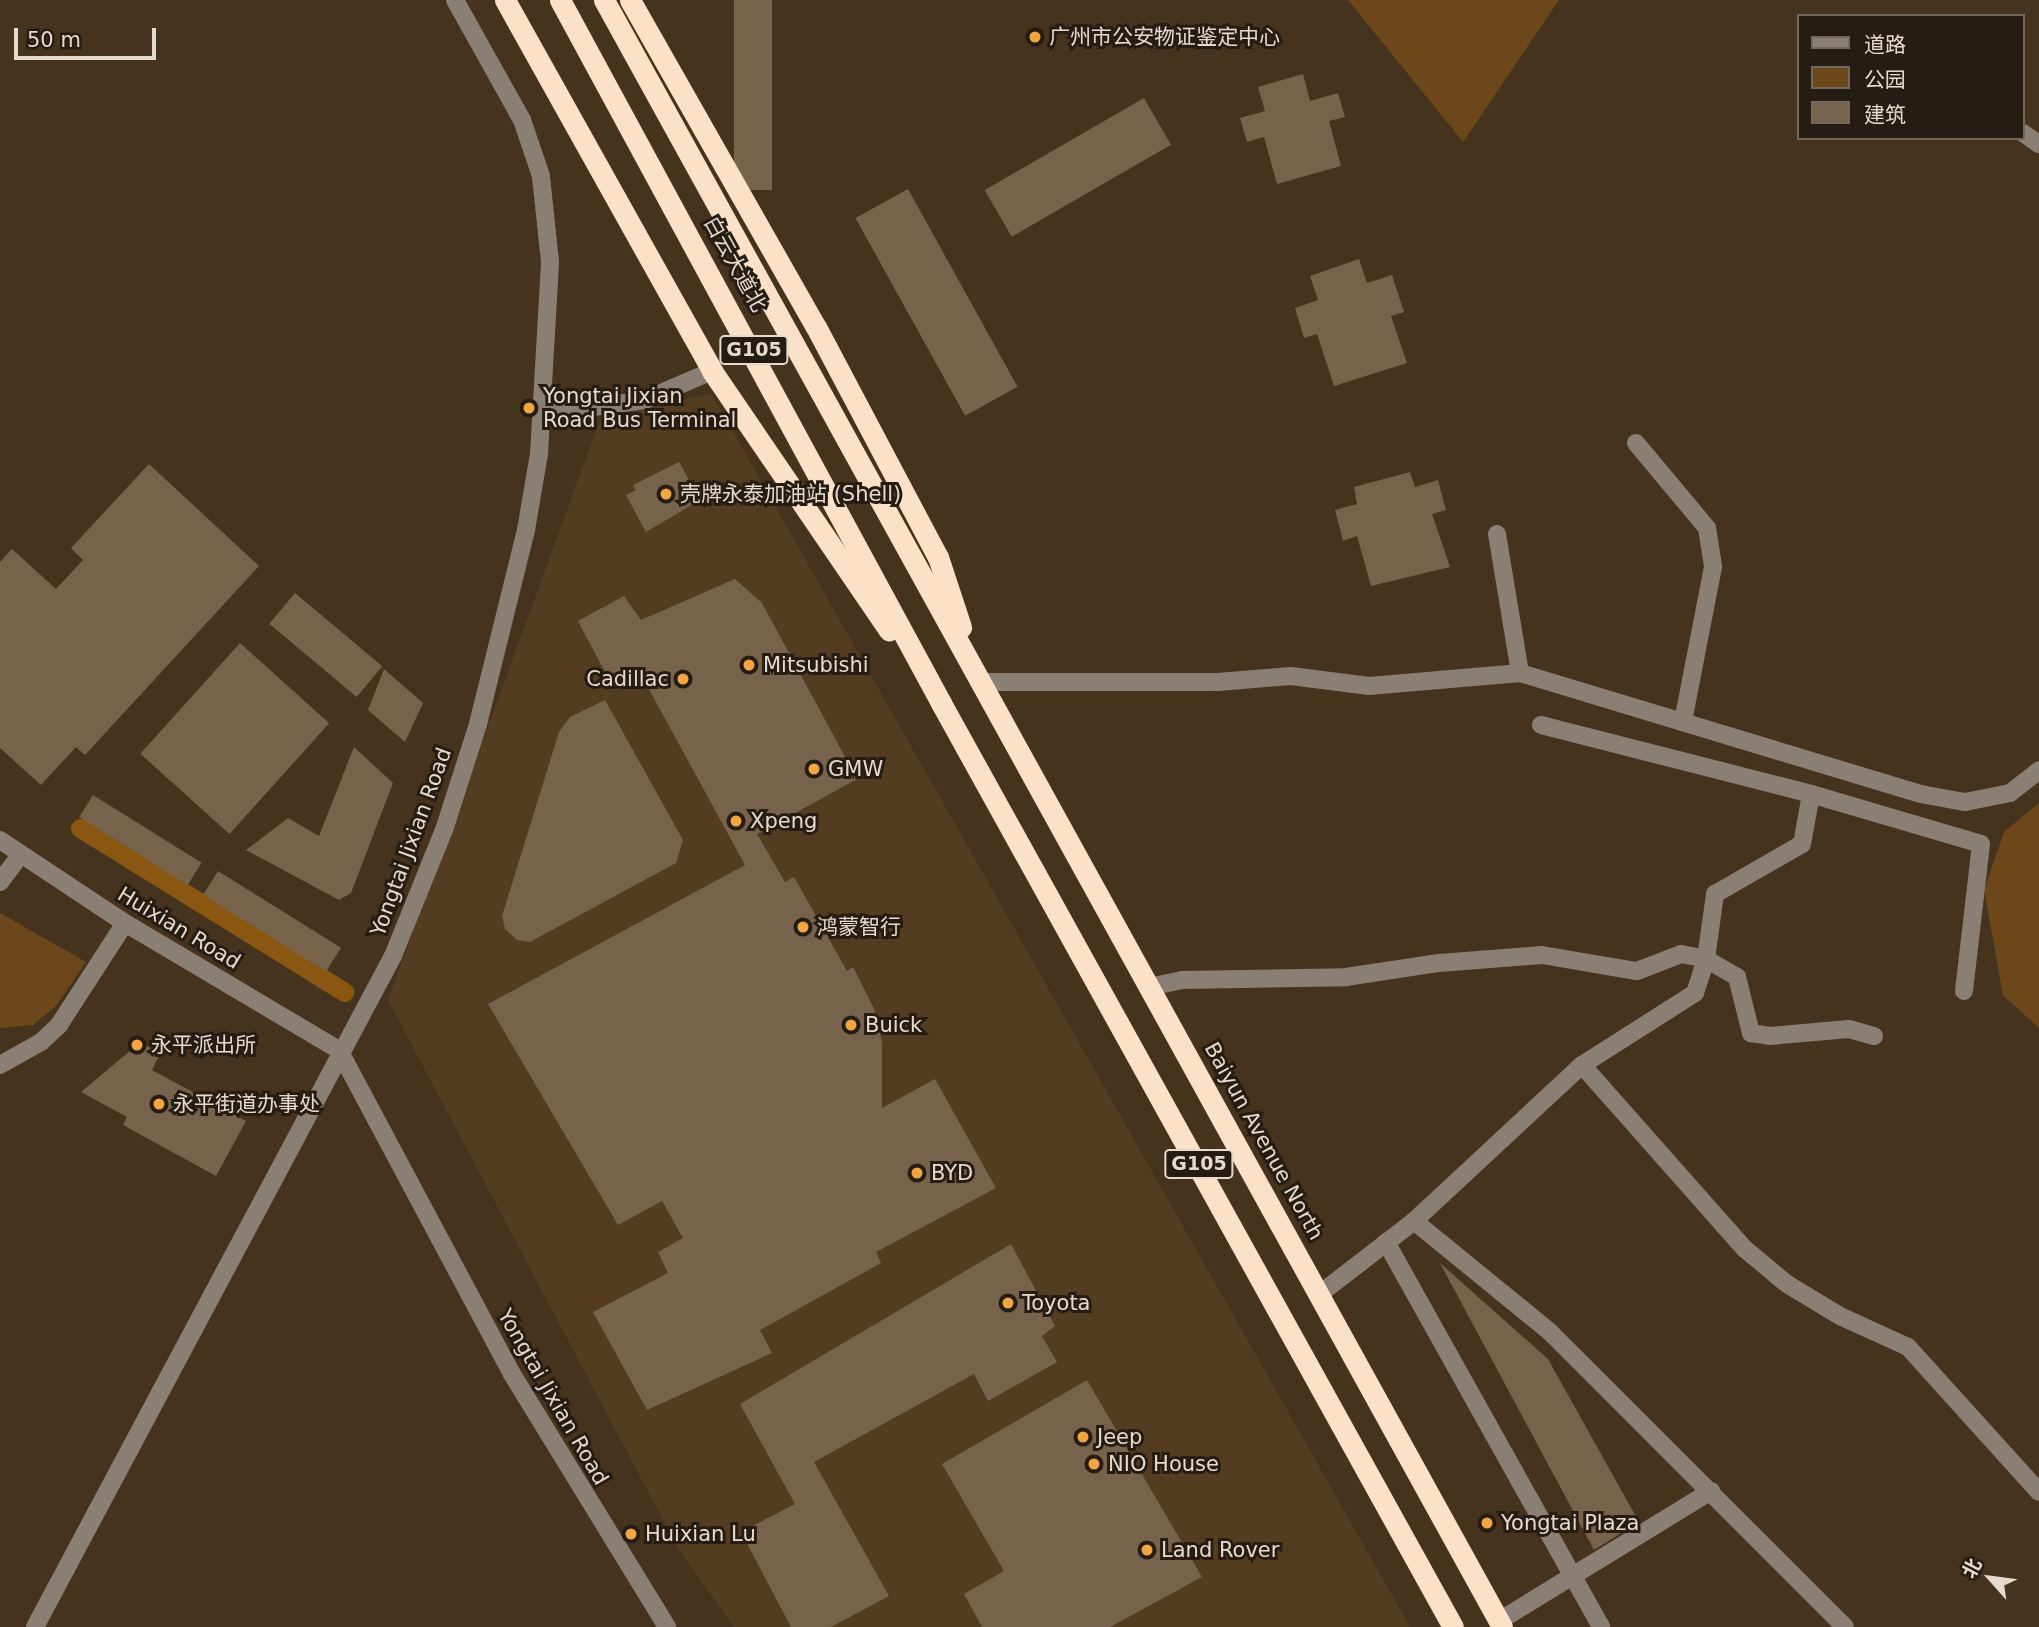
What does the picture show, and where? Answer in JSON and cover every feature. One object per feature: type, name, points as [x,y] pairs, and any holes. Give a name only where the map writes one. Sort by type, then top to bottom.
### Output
[{"type":"highway","name":"G105","points":[[506,0],[712,371],[941,703],[1453,1627]]},
{"type":"highway","name":"白云大道北","points":[[561,0],[941,703]]},
{"type":"highway","name":"白云大道北","points":[[604,0],[979,682]]},
{"type":"highway","name":"G105","points":[[630,0],[816,327],[938,557],[979,682]]},
{"type":"highway","name":"Baiyun Avenue North","points":[[979,682],[1321,1293],[1500,1624]]},
{"type":"street","name":"Yongtai Jixian Road","points":[[455,0],[522,120],[541,176],[550,262],[542,414],[526,530],[463,773],[393,956],[339,1050],[518,1385],[667,1627]]},
{"type":"street","points":[[542,414],[645,400],[712,371]]},
{"type":"street","points":[[1636,443],[1707,528],[1713,567],[1683,722]]},
{"type":"street","points":[[1497,534],[1520,673]]},
{"type":"street","points":[[979,682],[1219,682],[1291,676],[1369,686],[1520,673],[1921,794],[1965,802],[2010,793],[2035,778]]},
{"type":"street","points":[[1541,725],[1811,794],[1981,844],[1964,992]]},
{"type":"street","points":[[1321,1293],[1414,1221],[1582,1065],[1695,993],[1706,959],[1715,894],[1802,844],[1811,794]]},
{"type":"street","name":"Huixian Road","points":[[0,840],[19,857],[125,923],[339,1050]]},
{"type":"street","points":[[0,882],[19,857]]},
{"type":"street","points":[[0,1065],[41,1042],[59,1025],[125,923]]},
{"type":"street","points":[[1149,987],[1181,980],[1346,977],[1439,963],[1542,955],[1637,971],[1681,954],[1706,959],[1737,977],[1751,1033],[1769,1036],[1849,1029],[1874,1037]]},
{"type":"street","points":[[35,1627],[339,1050]]},
{"type":"street","points":[[1582,1065],[1745,1249],[1787,1284],[1840,1317],[1908,1348],[2039,1492]]},
{"type":"street","points":[[1414,1221],[1550,1332],[1845,1627]]},
{"type":"street","points":[[1386,1242],[1601,1627]]},
{"type":"street","points":[[1500,1624],[1572,1575],[1711,1491]]},
{"type":"shaded area","points":[[711,393],[1410,1627],[734,1627],[679,1550],[388,1000],[600,420]]},
{"type":"green space","points":[[1348,0],[1559,0],[1463,142]]},
{"type":"green space","points":[[2039,803],[2039,1028],[2003,995],[1984,890],[2004,832]]},
{"type":"green space","points":[[0,913],[86,962],[56,1006],[33,1025],[0,1028]]},
{"type":"building","points":[[734,0],[772,0],[772,190],[734,190]]},
{"type":"building","points":[[1303,74],[1310,101],[1338,93],[1345,117],[1329,121],[1341,166],[1277,184],[1264,137],[1247,142],[1240,118],[1265,111],[1258,87]]},
{"type":"building","points":[[1144,98],[1171,145],[1012,237],[985,190]]},
{"type":"building","points":[[908,189],[1018,387],[965,416],[856,218]]},
{"type":"building","points":[[1359,259],[1367,283],[1392,275],[1404,312],[1391,316],[1407,363],[1334,386],[1317,334],[1304,338],[1295,308],[1318,300],[1310,276]]},
{"type":"building","points":[[679,462],[700,500],[646,532],[626,495],[636,490],[633,485]]},
{"type":"building","points":[[149,464],[259,566],[85,755],[76,747],[41,785],[0,748],[0,562],[12,549],[56,589],[83,560],[71,548]]},
{"type":"building","points":[[1410,472],[1415,487],[1438,480],[1446,510],[1432,514],[1450,567],[1371,586],[1357,536],[1343,541],[1335,510],[1357,504],[1354,487]]},
{"type":"building","points":[[735,579],[762,603],[857,779],[757,834],[785,882],[794,877],[847,971],[853,967],[874,1009],[882,1042],[882,1108],[935,1079],[996,1188],[876,1252],[881,1263],[760,1330],[772,1353],[647,1410],[593,1312],[668,1273],[658,1252],[683,1238],[662,1201],[618,1225],[488,1004],[745,865],[639,671],[606,674],[578,621],[624,596],[641,620]]},
{"type":"building","points":[[295,593],[382,666],[357,697],[269,624]]},
{"type":"building","points":[[240,643],[329,723],[229,834],[140,754]]},
{"type":"building","points":[[384,669],[423,703],[405,742],[368,710]]},
{"type":"building","points":[[605,700],[683,840],[676,863],[530,942],[517,940],[505,929],[502,916],[559,732],[570,717]]},
{"type":"building","points":[[354,747],[393,783],[351,893],[339,900],[246,850],[288,818],[319,836]]},
{"type":"building","points":[[93,795],[202,863],[188,885],[79,817]]},
{"type":"building","points":[[218,871],[341,948],[326,972],[203,895]]},
{"type":"building","name":"永平街道办事处","points":[[137,1045],[163,1048],[152,1070],[246,1121],[216,1176],[123,1125],[127,1117],[81,1092]]},
{"type":"building","points":[[1011,1244],[1055,1326],[1042,1336],[1057,1362],[988,1401],[974,1374],[814,1462],[889,1596],[831,1627],[791,1627],[741,1532],[795,1504],[740,1404]]},
{"type":"building","points":[[1440,1263],[1548,1359],[1639,1522],[1594,1550]]},
{"type":"building","points":[[1087,1380],[1202,1577],[1110,1627],[982,1627],[964,1594],[1004,1571],[942,1464]]},
{"type":"waterway","points":[[80,828],[344,992]]},
{"type":"place","name":"广州市公安物证鉴定中心","points":[[1035,37]]},
{"type":"place","name":"Yongtai Jixian Road Bus Terminal","points":[[529,408]]},
{"type":"place","name":"壳牌永泰加油站 (Shell)","points":[[666,494]]},
{"type":"place","name":"Mitsubishi","points":[[749,665]]},
{"type":"place","name":"Cadillac","points":[[683,679]]},
{"type":"place","name":"GMW","points":[[814,769]]},
{"type":"place","name":"Xpeng","points":[[736,821]]},
{"type":"place","name":"鸿蒙智行","points":[[803,927]]},
{"type":"place","name":"Buick","points":[[851,1025]]},
{"type":"place","name":"永平派出所","points":[[137,1045]]},
{"type":"place","name":"永平街道办事处","points":[[159,1104]]},
{"type":"place","name":"BYD","points":[[917,1173]]},
{"type":"place","name":"Toyota","points":[[1008,1303]]},
{"type":"place","name":"Jeep","points":[[1083,1437]]},
{"type":"place","name":"NIO House","points":[[1094,1464]]},
{"type":"place","name":"Yongtai Plaza","points":[[1487,1523]]},
{"type":"place","name":"Huixian Lu","points":[[631,1534]]},
{"type":"place","name":"Land Rover","points":[[1147,1550]]}]
